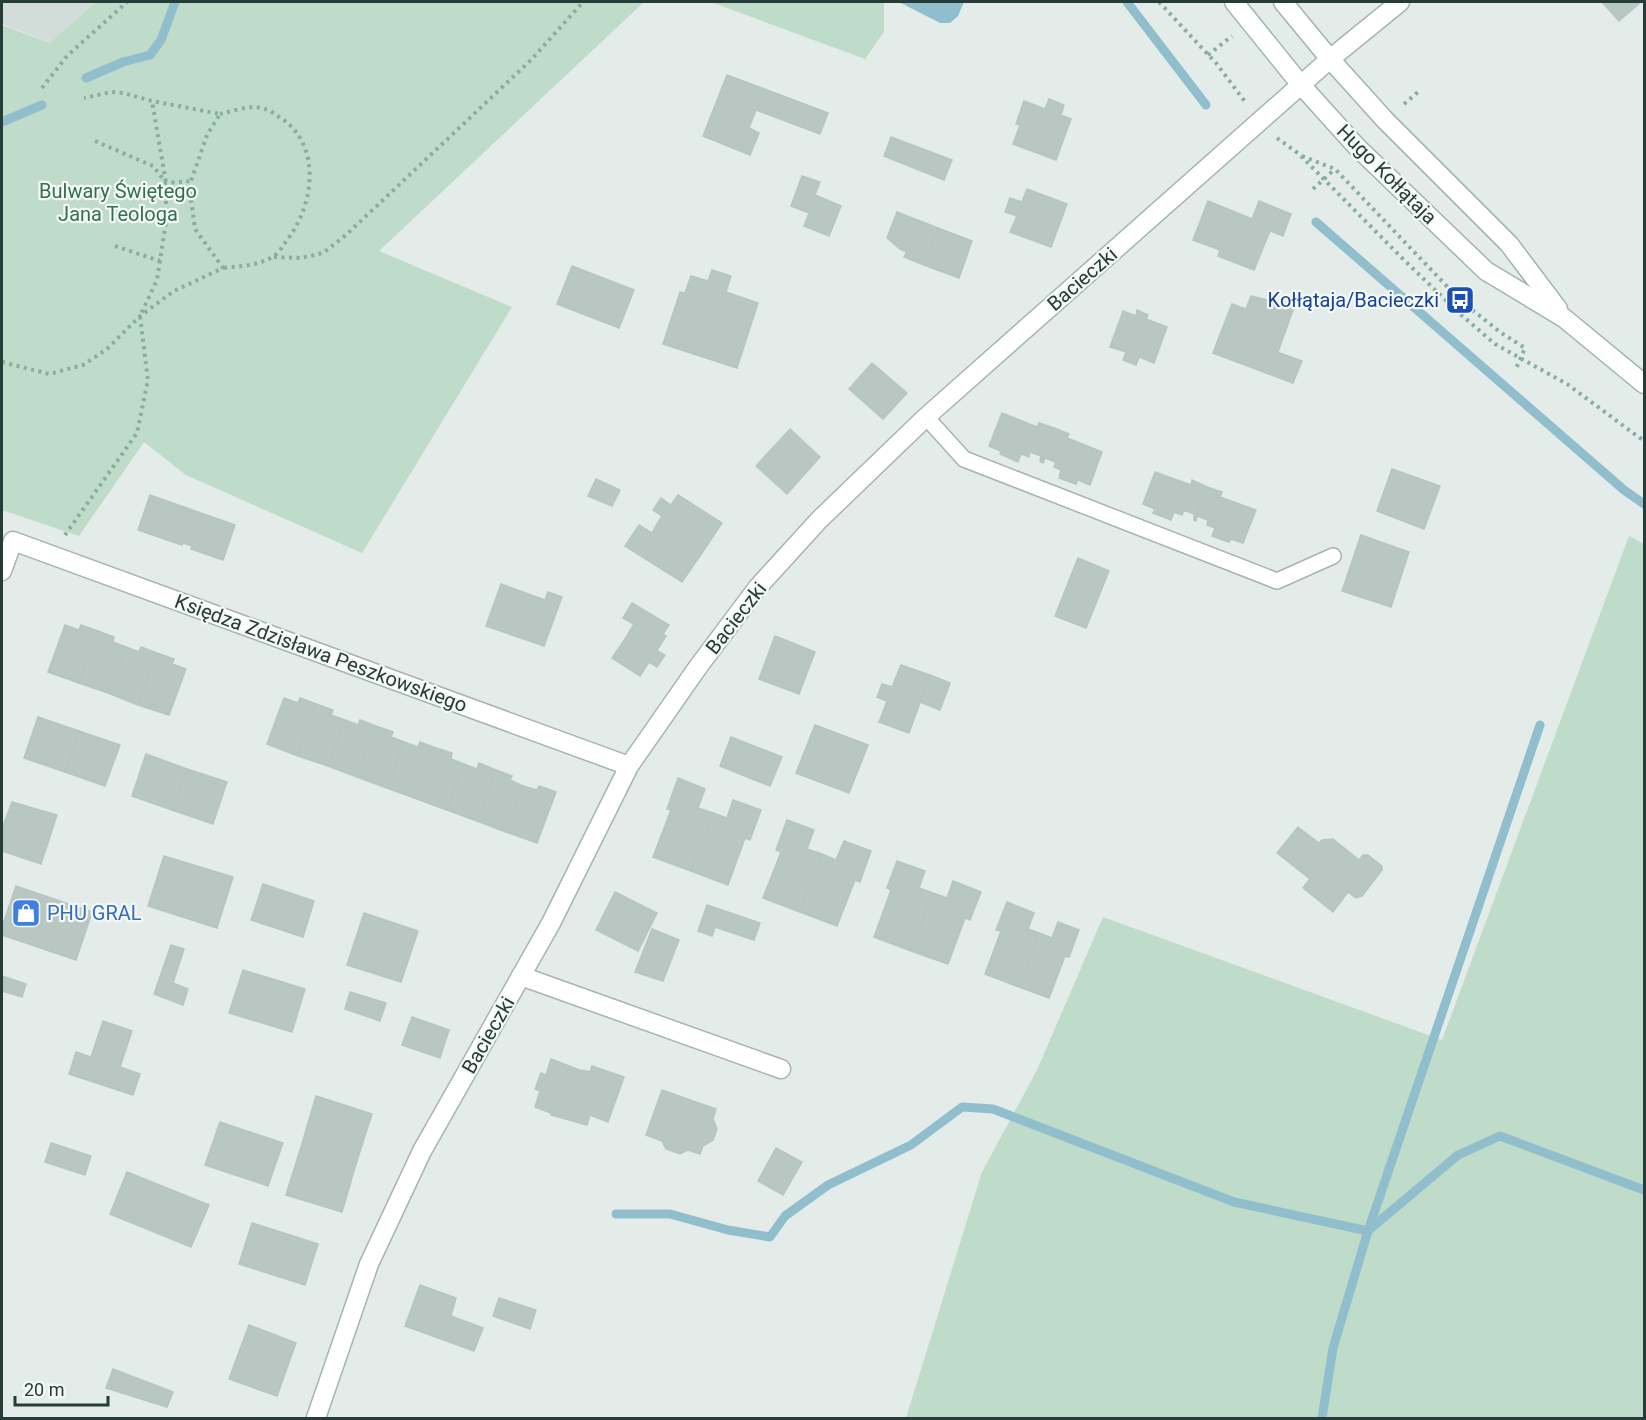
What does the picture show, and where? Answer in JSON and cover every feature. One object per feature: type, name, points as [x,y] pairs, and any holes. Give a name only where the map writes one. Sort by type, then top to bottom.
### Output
[{"type":"street","name":"Hugo Kołłątaja","points":[[1234,2],[1301,85],[1357,147],[1486,271],[1564,318],[1644,384]]},
{"type":"street","name":"Hugo Kołłątaja","points":[[1283,2],[1385,120],[1509,244],[1564,318]]},
{"type":"street","name":"Bacieczki","points":[[316,1419],[369,1264],[422,1151],[522,976],[629,766],[698,667],[758,587],[819,520],[926,417],[1330,59],[1400,2]]},
{"type":"street","name":"Księdza Zdzisława Peszkowskiego","points":[[2,571],[13,541],[629,766]]},
{"type":"street","points":[[522,976],[781,1069]]},
{"type":"lane","points":[[926,417],[964,459],[1277,581],[1334,556]]},
{"type":"path","points":[[42,88],[67,56],[127,2]]},
{"type":"path","points":[[2,362],[49,374],[82,366],[107,349],[140,316],[174,291],[223,268],[258,263],[274,257],[301,258],[323,253],[346,236],[531,60],[583,2]]},
{"type":"path","points":[[1159,2],[1208,54],[1250,108]]},
{"type":"path","points":[[84,98],[111,92],[220,114],[247,108],[266,109],[290,125],[301,141],[309,162],[310,180],[307,203],[293,234],[274,257]]},
{"type":"path","points":[[63,537],[137,433],[148,380],[140,316],[157,280],[166,222],[166,183],[152,101]]},
{"type":"path","points":[[220,114],[207,135],[191,181],[195,229],[223,268]]},
{"type":"path","points":[[1272,135],[1299,154],[1460,314],[1495,344],[1567,384],[1644,441]]},
{"type":"path","points":[[95,141],[153,166],[166,183]]},
{"type":"path","points":[[1299,154],[1335,169],[1460,300],[1500,332],[1525,348],[1515,371]]},
{"type":"path","points":[[166,183],[191,181]]},
{"type":"path","points":[[115,246],[160,261]]},
{"type":"shaded area","points":[[2,2],[98,2],[54,44],[2,24]]},
{"type":"green space","name":"Bulwary Świętego Jana Teologa","points":[[97,2],[644,2],[379,251],[512,307],[362,553],[186,475],[144,442],[79,536],[2,510],[2,25],[50,43]]},
{"type":"green space","points":[[711,2],[884,2],[884,32],[865,59]]},
{"type":"green space","points":[[1629,536],[1644,544],[1644,1418],[906,1418],[982,1172],[1037,1070],[1103,917],[1442,1040]]},
{"type":"water","points":[[899,2],[964,2],[958,16],[950,23],[940,23]]},
{"type":"building","points":[[1602,2],[1641,2],[1619,21]]},
{"type":"building","points":[[727,75],[828,113],[820,134],[756,110],[749,128],[759,133],[750,155],[703,136]]},
{"type":"building","points":[[1049,99],[1064,105],[1061,115],[1071,119],[1056,160],[1013,144],[1020,125],[1016,124],[1024,101],[1045,109]]},
{"type":"building","points":[[891,137],[952,160],[944,180],[884,156]]},
{"type":"building","points":[[802,176],[820,182],[815,195],[841,206],[829,236],[804,226],[809,213],[791,206]]},
{"type":"building","points":[[1027,189],[1067,204],[1051,247],[1010,232],[1017,216],[1005,212],[1010,198],[1022,202]]},
{"type":"building","points":[[1208,201],[1252,219],[1259,201],[1291,214],[1283,236],[1270,231],[1254,270],[1218,256],[1220,250],[1193,240]]},
{"type":"building","points":[[897,212],[938,228],[924,265],[904,257],[907,252],[887,238]]},
{"type":"building","points":[[938,228],[972,241],[959,278],[924,265]]},
{"type":"building","points":[[572,266],[634,290],[619,328],[557,304]]},
{"type":"building","points":[[712,270],[731,276],[726,292],[758,303],[737,368],[663,344],[680,292],[685,293],[691,276],[708,281]]},
{"type":"building","points":[[1251,296],[1294,307],[1278,352],[1221,332],[1232,304],[1246,309]]},
{"type":"building","points":[[1137,310],[1148,315],[1146,319],[1167,327],[1154,363],[1139,357],[1136,365],[1123,360],[1126,352],[1110,347],[1123,311],[1136,316]]},
{"type":"building","points":[[1221,332],[1302,361],[1293,383],[1213,353]]},
{"type":"building","points":[[872,363],[907,393],[883,419],[849,389]]},
{"type":"building","points":[[1002,413],[1037,427],[1039,423],[1054,428],[1041,462],[1041,456],[1030,452],[1029,457],[1021,454],[1018,462],[989,446]]},
{"type":"building","points":[[1054,428],[1069,434],[1067,438],[1102,452],[1090,485],[1078,480],[1076,484],[1059,478],[1061,470],[1054,467],[1056,462],[1045,458],[1043,463],[1041,462]]},
{"type":"building","points":[[790,429],[820,457],[787,494],[756,466]]},
{"type":"building","points":[[1392,469],[1440,486],[1424,529],[1377,511]]},
{"type":"building","points":[[1155,472],[1191,485],[1192,480],[1207,487],[1194,520],[1194,514],[1184,510],[1182,515],[1174,512],[1171,520],[1153,513],[1155,509],[1143,504]]},
{"type":"building","points":[[596,479],[620,490],[612,506],[588,496]]},
{"type":"building","points":[[1207,487],[1222,492],[1220,497],[1256,510],[1243,543],[1231,539],[1229,542],[1212,536],[1215,528],[1207,525],[1208,520],[1197,516],[1196,521],[1194,520]]},
{"type":"building","points":[[150,495],[235,525],[223,560],[191,549],[192,546],[183,543],[182,545],[138,530]]},
{"type":"building","points":[[678,495],[722,523],[702,553],[657,524],[662,516],[653,510],[661,498],[671,505]]},
{"type":"building","points":[[657,524],[702,553],[682,582],[625,546],[639,525],[652,533]]},
{"type":"building","points":[[1361,535],[1409,552],[1391,607],[1342,591]]},
{"type":"building","points":[[1078,558],[1109,571],[1086,628],[1055,616]]},
{"type":"building","points":[[501,584],[545,600],[548,592],[562,597],[544,646],[486,626]]},
{"type":"building","points":[[632,603],[669,625],[663,634],[666,636],[656,652],[640,642],[638,646],[625,639],[634,624],[623,618]]},
{"type":"building","points":[[65,625],[79,630],[81,625],[98,631],[79,683],[48,672]]},
{"type":"building","points":[[98,631],[114,637],[113,642],[126,647],[108,693],[79,683]]},
{"type":"building","points":[[775,636],[815,652],[799,694],[759,679]]},
{"type":"building","points":[[625,639],[638,646],[640,642],[665,655],[657,667],[649,662],[640,676],[612,658]]},
{"type":"building","points":[[126,647],[139,652],[141,647],[157,653],[138,705],[108,693]]},
{"type":"building","points":[[157,653],[174,659],[172,664],[186,669],[169,715],[138,705]]},
{"type":"building","points":[[901,665],[930,675],[909,733],[879,722],[887,701],[877,697],[882,684],[892,687]]},
{"type":"building","points":[[930,675],[950,683],[940,710],[920,702]]},
{"type":"building","points":[[284,698],[298,703],[300,698],[316,704],[298,756],[267,744]]},
{"type":"building","points":[[316,704],[333,710],[331,715],[345,720],[328,766],[298,756]]},
{"type":"building","points":[[38,717],[79,731],[65,772],[24,758]]},
{"type":"building","points":[[345,720],[358,725],[360,720],[376,726],[357,777],[328,766]]},
{"type":"building","points":[[815,725],[868,745],[849,793],[796,773]]},
{"type":"building","points":[[376,726],[393,732],[391,737],[404,742],[387,788],[357,777]]},
{"type":"building","points":[[79,731],[120,745],[105,786],[65,772]]},
{"type":"building","points":[[731,737],[782,757],[770,786],[720,766]]},
{"type":"building","points":[[404,742],[418,747],[420,742],[436,748],[417,799],[387,788]]},
{"type":"building","points":[[436,748],[452,753],[451,759],[464,764],[447,810],[417,799]]},
{"type":"building","points":[[146,754],[187,769],[172,810],[132,796]]},
{"type":"building","points":[[479,763],[496,770],[477,821],[447,810],[464,764],[477,769]]},
{"type":"building","points":[[187,769],[227,782],[213,824],[172,810]]},
{"type":"building","points":[[496,770],[512,776],[510,780],[523,786],[506,832],[477,821]]},
{"type":"building","points":[[678,778],[705,789],[698,808],[713,813],[691,871],[653,857],[671,810],[667,809]]},
{"type":"building","points":[[523,786],[537,790],[539,786],[556,792],[537,843],[506,832]]},
{"type":"building","points":[[733,800],[761,810],[750,840],[745,838],[728,885],[691,871],[713,813],[727,818]]},
{"type":"building","points":[[12,802],[57,815],[41,864],[2,851],[2,829]]},
{"type":"building","points":[[787,820],[814,830],[807,849],[822,854],[800,912],[763,898],[781,852],[776,850]]},
{"type":"building","points":[[1298,827],[1319,843],[1322,840],[1333,839],[1359,860],[1363,855],[1368,855],[1382,866],[1382,870],[1362,896],[1356,898],[1348,892],[1333,912],[1303,888],[1310,879],[1277,853]]},
{"type":"building","points":[[844,841],[871,851],[860,882],[855,880],[837,926],[800,912],[822,854],[836,860]]},
{"type":"building","points":[[164,856],[233,877],[217,928],[148,906]]},
{"type":"building","points":[[897,861],[925,871],[919,888],[933,893],[911,951],[874,937],[891,890],[887,888]]},
{"type":"building","points":[[953,881],[981,892],[970,920],[965,918],[948,964],[911,951],[933,893],[947,898]]},
{"type":"building","points":[[263,884],[314,901],[303,937],[251,920]]},
{"type":"building","points":[[16,886],[92,912],[76,960],[2,935],[2,927]]},
{"type":"building","points":[[615,892],[657,913],[638,951],[596,930]]},
{"type":"building","points":[[1007,902],[1034,913],[1028,929],[1039,933],[1019,987],[985,974],[1001,931],[996,930]]},
{"type":"building","points":[[707,905],[760,923],[754,940],[715,927],[712,936],[698,931]]},
{"type":"building","points":[[364,913],[418,931],[401,982],[347,965]]},
{"type":"building","points":[[1058,922],[1079,930],[1069,957],[1065,956],[1049,998],[1019,987],[1039,933],[1052,938]]},
{"type":"building","points":[[652,929],[679,940],[663,981],[635,972]]},
{"type":"building","points":[[171,945],[184,949],[173,983],[188,989],[183,1005],[154,994]]},
{"type":"building","points":[[243,970],[305,989],[292,1032],[229,1013]]},
{"type":"building","points":[[2,976],[26,984],[22,997],[2,991]]},
{"type":"building","points":[[350,992],[386,1003],[380,1021],[345,1009]]},
{"type":"building","points":[[412,1017],[449,1030],[440,1058],[402,1045]]},
{"type":"building","points":[[103,1021],[132,1031],[120,1067],[140,1074],[133,1095],[69,1074],[76,1052],[91,1057]]},
{"type":"building","points":[[551,1059],[582,1071],[590,1072],[592,1066],[624,1077],[608,1122],[590,1115],[587,1125],[551,1115],[535,1107],[540,1091],[535,1089],[541,1073],[546,1075]]},
{"type":"building","points":[[662,1090],[716,1109],[713,1119],[717,1129],[713,1140],[703,1146],[700,1154],[688,1150],[680,1154],[666,1149],[662,1141],[646,1135]]},
{"type":"building","points":[[316,1096],[372,1114],[356,1164],[301,1147]]},
{"type":"building","points":[[220,1122],[283,1143],[268,1186],[205,1165]]},
{"type":"building","points":[[51,1143],[91,1156],[85,1175],[45,1162]]},
{"type":"building","points":[[301,1147],[356,1164],[342,1212],[286,1195]]},
{"type":"building","points":[[776,1148],[802,1162],[783,1195],[758,1181]]},
{"type":"building","points":[[127,1172],[209,1205],[191,1247],[110,1214]]},
{"type":"building","points":[[252,1223],[318,1244],[305,1285],[239,1264]]},
{"type":"building","points":[[420,1285],[456,1298],[451,1316],[483,1328],[474,1351],[405,1326]]},
{"type":"building","points":[[499,1298],[536,1310],[530,1329],[493,1316]]},
{"type":"building","points":[[249,1325],[296,1343],[277,1396],[229,1379]]},
{"type":"building","points":[[113,1369],[173,1392],[167,1407],[106,1388]]},
{"type":"waterway","points":[[86,78],[123,62],[150,55],[161,40],[175,2]]},
{"type":"waterway","points":[[1127,2],[1206,105]]},
{"type":"waterway","points":[[2,122],[42,105]]},
{"type":"waterway","points":[[1316,222],[1624,490],[1644,504]]},
{"type":"waterway","points":[[1322,1418],[1333,1348],[1368,1231],[1540,725]]},
{"type":"waterway","points":[[616,1214],[670,1214],[728,1230],[770,1237],[785,1216],[828,1185],[911,1145],[962,1107],[993,1109],[1234,1202],[1368,1231]]},
{"type":"waterway","points":[[1370,1229],[1458,1155],[1500,1136],[1644,1190]]},
{"type":"place","name":"Kołłątaja/Bacieczki","points":[[1460,300]]},
{"type":"place","name":"PHU GRAL","points":[[26,913]]}]
